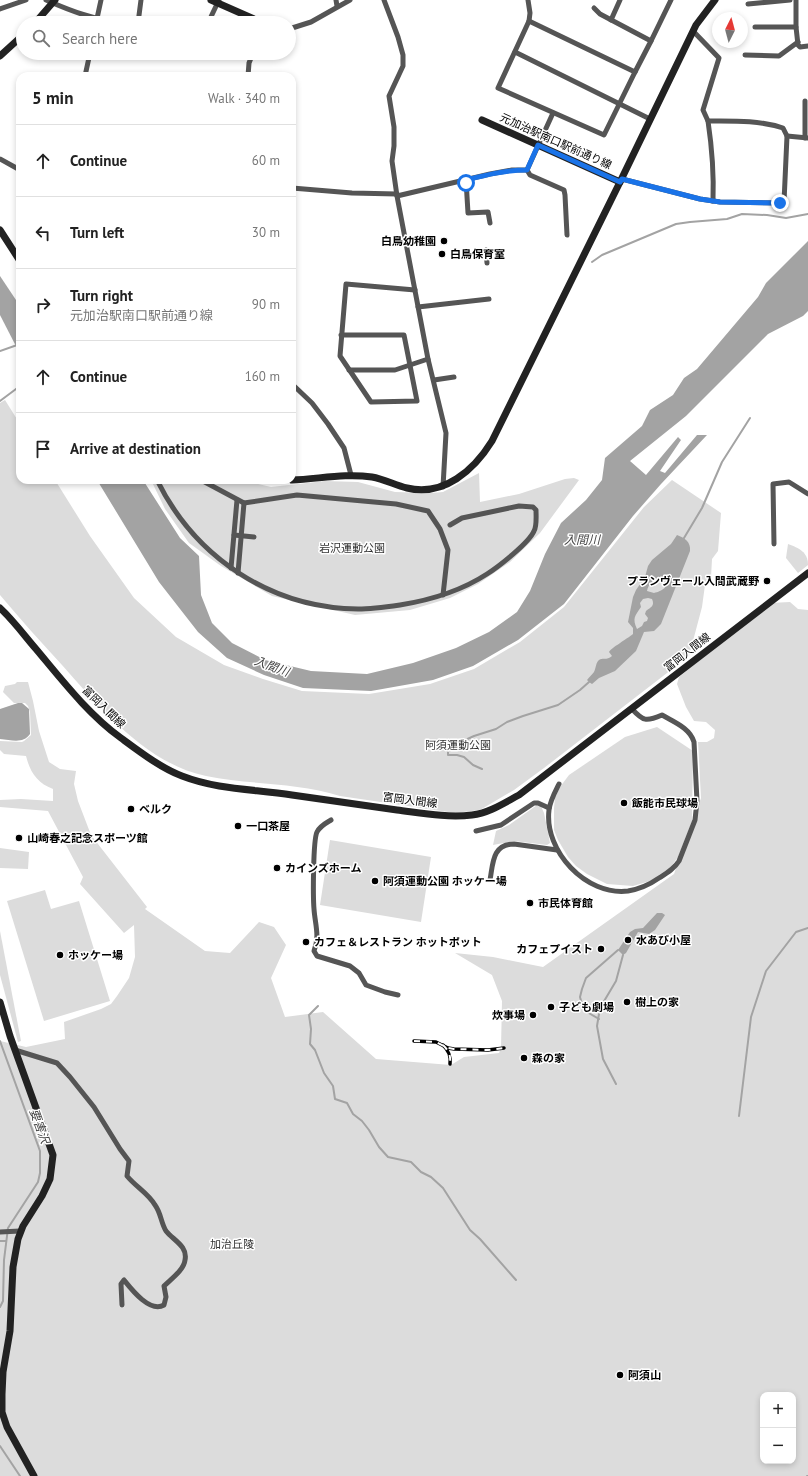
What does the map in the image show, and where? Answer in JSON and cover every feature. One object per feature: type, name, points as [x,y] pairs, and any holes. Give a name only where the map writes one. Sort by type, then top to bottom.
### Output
[{"type":"street","points":[[0,9],[26,0]]},
{"type":"street","points":[[98,16],[100,0]]},
{"type":"street","points":[[139,16],[141,0]]},
{"type":"street","points":[[336,0],[337,6]]},
{"type":"street","points":[[296,27],[311,22],[350,0]]},
{"type":"street","points":[[384,0],[403,55],[403,66],[389,96],[394,127],[392,161],[428,359],[446,433],[443,486]]},
{"type":"street","points":[[528,0],[530,21],[498,88],[604,135],[671,0]]},
{"type":"street","points":[[611,20],[620,0]]},
{"type":"street","points":[[748,4],[790,0]]},
{"type":"street","points":[[796,0],[796,27],[798,42],[800,47],[808,46]]},
{"type":"street","points":[[40,16],[51,1],[84,16]]},
{"type":"street","points":[[211,16],[216,1],[248,16]]},
{"type":"street","points":[[296,480],[351,476],[372,478],[408,488],[425,490],[443,486],[457,479],[473,467],[492,441],[693,31],[711,2]]},
{"type":"street","points":[[594,8],[600,14],[651,41]]},
{"type":"street","points":[[530,21],[635,72]]},
{"type":"street","points":[[755,27],[796,27]]},
{"type":"street","points":[[693,31],[719,58],[703,110],[708,121],[712,150],[714,181],[713,201]]},
{"type":"street","points":[[0,56],[16,41]]},
{"type":"street","points":[[745,55],[779,56],[798,42]]},
{"type":"street","points":[[515,52],[650,119]]},
{"type":"street","points":[[86,72],[88,60]]},
{"type":"street","points":[[248,72],[250,60]]},
{"type":"street","points":[[787,136],[806,138],[805,101]]},
{"type":"street","points":[[527,170],[553,113]]},
{"type":"street","name":"元加治駅南口駅前通り線","points":[[482,120],[621,180]]},
{"type":"street","points":[[621,180],[713,201],[784,202],[787,136],[783,128],[742,121],[708,121]]},
{"type":"street","points":[[0,159],[16,168]]},
{"type":"street","points":[[296,188],[397,195],[512,170],[527,170]]},
{"type":"street","points":[[527,170],[530,175],[564,190],[567,234]]},
{"type":"street","points":[[466,180],[468,213],[488,212],[490,223]]},
{"type":"street","points":[[0,230],[16,255]]},
{"type":"street","points":[[486,250],[487,263]]},
{"type":"street","points":[[342,335],[404,335],[417,401],[371,402],[340,356],[346,284],[415,290]]},
{"type":"street","points":[[418,307],[489,299]]},
{"type":"street","points":[[349,370],[395,370],[428,359]]},
{"type":"street","points":[[434,380],[454,377]]},
{"type":"street","points":[[296,389],[312,403],[344,448],[351,476]]},
{"type":"street","points":[[774,544],[773,484],[789,482],[808,494]]},
{"type":"street","points":[[159,484],[170,503],[190,531],[215,556],[230,568],[269,589],[320,605],[358,609],[388,607],[418,602],[443,595],[479,579],[512,555],[534,531],[536,510],[533,507],[519,506],[462,518],[450,525]]},
{"type":"street","points":[[208,484],[244,503],[296,495],[396,504],[428,511],[441,528],[448,550],[443,595]]},
{"type":"street","points":[[230,568],[237,500]]},
{"type":"street","points":[[238,573],[244,503]]},
{"type":"street","points":[[234,534],[254,537]]},
{"type":"street","name":"富岡入間線","points":[[0,608],[93,713],[120,737],[180,776],[208,784],[290,794],[423,814],[454,816],[473,815],[496,808],[518,795],[808,573]]},
{"type":"street","points":[[559,784],[549,808],[553,841],[557,850],[587,881],[596,886],[619,891],[627,891],[649,885],[676,866],[695,820],[696,814],[697,801],[694,742],[692,736],[687,731],[662,715],[650,720],[642,719],[632,708]]},
{"type":"street","points":[[476,831],[501,826],[534,803],[538,803],[549,808]]},
{"type":"street","points":[[331,820],[320,828],[315,839],[314,908],[318,931],[317,943],[314,951],[317,956],[350,966],[355,969],[366,985],[398,995]]},
{"type":"street","points":[[490,880],[494,854],[497,850],[506,845],[514,844],[557,850]]},
{"type":"street","points":[[0,1002],[15,1050],[53,1155],[50,1179],[42,1196],[20,1231],[13,1267],[10,1331],[3,1372],[2,1412],[7,1427],[34,1476]]},
{"type":"street","points":[[15,1050],[56,1063],[70,1077],[94,1107],[128,1161],[127,1176],[151,1198],[157,1207],[166,1230],[180,1244],[186,1254],[185,1262],[181,1269],[164,1286],[166,1297],[164,1305],[156,1308],[141,1299],[124,1280],[121,1284],[122,1305]]},
{"type":"street","points":[[2,1232],[20,1231]]},
{"type":"green space","name":"阿須運動公園","points":[[5,400],[16,418],[16,484],[58,484],[90,536],[134,598],[176,637],[224,665],[302,691],[369,694],[430,684],[474,669],[520,642],[564,607],[644,507],[672,480],[721,513],[718,551],[712,559],[711,577],[705,585],[702,607],[689,656],[544,768],[514,790],[480,810],[455,813],[340,796],[307,788],[223,779],[184,770],[164,760],[145,747],[109,716],[92,699],[0,595],[0,403]]},
{"type":"green space","name":"岩沢運動公園","points":[[479,473],[480,502],[519,494],[565,479],[574,478],[579,480],[540,533],[510,562],[478,584],[450,598],[410,610],[355,615],[272,596],[221,566],[189,543],[165,509],[153,484],[258,484],[271,487],[325,481],[358,482],[395,492],[443,492]]},
{"type":"green space","points":[[788,544],[802,551],[808,561],[808,565],[798,573],[786,558]]},
{"type":"green space","name":"加治丘陵","points":[[790,602],[798,609],[808,610],[808,1476],[0,1476],[0,1041],[26,1047],[65,1039],[64,1022],[111,1004],[129,978],[135,957],[134,925],[124,933],[80,884],[83,877],[48,811],[0,807],[0,800],[21,799],[53,801],[53,789],[47,787],[38,780],[32,772],[26,756],[4,754],[0,750],[0,741],[22,742],[31,735],[30,712],[28,706],[25,703],[14,703],[3,692],[5,686],[15,684],[17,682],[28,682],[39,731],[49,762],[60,769],[76,771],[74,784],[78,801],[91,835],[147,907],[145,909],[205,951],[230,953],[259,922],[274,927],[286,945],[271,978],[285,1017],[323,1012],[376,1059],[451,1065],[464,1057],[499,1053],[501,1048],[502,1001],[492,975],[455,953],[493,957],[543,967],[674,874],[701,798],[698,742],[707,742],[714,738],[715,730],[706,722],[694,721],[686,707],[677,684],[679,677],[770,603]]},
{"type":"green space","name":"飯能市民球場","points":[[657,727],[693,751],[692,821],[678,857],[670,868],[650,881],[633,886],[607,884],[587,874],[576,866],[568,857],[554,830],[555,798],[560,787],[569,775],[625,737]]},
{"type":"green space","points":[[537,805],[541,806],[544,813],[550,843],[547,845],[514,841],[493,845],[496,831],[509,825]]},
{"type":"green space","name":"阿須運動公園 ホッケー場","points":[[330,840],[431,857],[421,922],[320,905]]},
{"type":"green space","points":[[0,848],[29,852],[28,869],[0,868]]},
{"type":"green space","name":"ホッケー場","points":[[45,890],[51,909],[79,901],[110,1001],[44,1021],[7,901]]},
{"type":"green space","points":[[0,931],[21,1041],[18,1042],[0,975]]},
{"type":"water","name":"入間川","points":[[808,241],[808,311],[803,316],[768,334],[686,416],[630,461],[646,475],[678,437],[681,440],[660,471],[665,473],[697,435],[707,435],[633,516],[564,604],[518,640],[473,666],[433,680],[371,691],[303,688],[264,675],[227,658],[198,632],[159,582],[99,484],[146,484],[180,538],[199,556],[201,595],[212,623],[232,643],[265,660],[311,671],[367,674],[413,663],[456,648],[489,632],[517,612],[530,591],[545,554],[561,523],[586,500],[602,480],[605,458],[642,426],[650,410],[673,395],[684,378],[697,369],[758,297],[766,283]]},
{"type":"water","points":[[0,276],[16,300],[16,346],[0,315]]},
{"type":"water","points":[[677,535],[687,541],[690,545],[690,551],[661,624],[654,631],[644,632],[636,651],[615,671],[599,678],[592,684],[587,680],[594,672],[598,661],[612,656],[609,652],[610,650],[633,634],[633,628],[628,622],[633,597],[645,577],[648,566],[652,560],[671,544]],"holes":[[[661,577],[666,581],[666,586],[660,591],[654,593],[647,591],[652,582]],[[643,599],[652,599],[653,603],[652,606],[646,611],[645,614],[648,618],[647,621],[637,629],[635,617],[641,607],[640,603]]]},
{"type":"water","points":[[22,703],[29,709],[30,734],[21,740],[0,739],[0,709]]},
{"type":"water","points":[[657,913],[662,913],[665,915],[655,930],[649,934],[638,932],[626,953],[623,955],[618,950],[630,932],[635,929],[643,928]]},
{"type":"waterway","points":[[592,262],[602,255],[676,224],[727,219],[742,214],[767,215],[786,218],[808,214]]},
{"type":"waterway","points":[[0,351],[16,345]]},
{"type":"waterway","name":"要害沢","points":[[0,401],[16,389]]},
{"type":"waterway","points":[[684,538],[702,508],[722,462],[750,418]]},
{"type":"waterway","points":[[482,769],[473,765],[464,757],[448,755],[448,750],[450,747],[474,736],[496,729],[507,722],[558,705],[589,682]]},
{"type":"waterway","points":[[739,1116],[751,1017],[766,971],[796,932],[808,928]]},
{"type":"waterway","points":[[599,1019],[583,1008],[580,997],[582,989],[586,978],[618,950]]},
{"type":"waterway","points":[[616,1084],[603,1059],[597,1026],[600,1008],[616,981],[623,955]]},
{"type":"waterway","points":[[318,1006],[309,1015],[311,1029],[310,1044],[315,1050],[324,1073],[333,1086],[335,1099],[347,1103],[353,1114],[362,1121],[379,1147],[388,1157],[411,1162],[421,1172],[431,1177],[443,1188],[470,1230],[480,1239],[516,1280]]},
{"type":"waterway","name":"要害沢","points":[[0,1041],[40,1151],[40,1173],[38,1182],[8,1228],[4,1260],[3,1301],[0,1307]]},
{"type":"waterway","name":"要害沢","points":[[0,1241],[6,1241]]},
{"type":"waterway","name":"要害沢","points":[[0,1446],[20,1476]]},
{"type":"railway","points":[[414,1041],[436,1042],[448,1048],[454,1049],[488,1050],[504,1048]]},
{"type":"railway","points":[[443,1045],[449,1054],[450,1064]]},
{"type":"place","name":"白鳥幼稚園","points":[[444,241]]},
{"type":"place","name":"白鳥保育室","points":[[442,254]]},
{"type":"place","name":"プランヴェール入間武蔵野","points":[[767,581]]},
{"type":"place","name":"飯能市民球場","points":[[624,803]]},
{"type":"place","name":"ベルク","points":[[131,809]]},
{"type":"place","name":"一口茶屋","points":[[238,826]]},
{"type":"place","name":"山崎春之記念スポーツ館","points":[[19,838]]},
{"type":"place","name":"カインズホーム","points":[[277,868]]},
{"type":"place","name":"阿須運動公園 ホッケー場","points":[[375,881]]},
{"type":"place","name":"市民体育館","points":[[530,903]]},
{"type":"place","name":"水あび小屋","points":[[628,940]]},
{"type":"place","name":"カフェ＆レストラン ホットポット","points":[[306,942]]},
{"type":"place","name":"カフェプイスト","points":[[601,949]]},
{"type":"place","name":"ホッケー場","points":[[60,955]]},
{"type":"place","name":"樹上の家","points":[[627,1002]]},
{"type":"place","name":"子ども劇場","points":[[551,1007]]},
{"type":"place","name":"炊事場","points":[[533,1015]]},
{"type":"place","name":"森の家","points":[[524,1058]]},
{"type":"place","name":"阿須山","points":[[620,1375]]},
{"type":"route","points":[[466,183],[466,180],[490,174],[512,170],[527,170],[538,145],[620,182],[622,179],[700,199],[780,203]]}]
